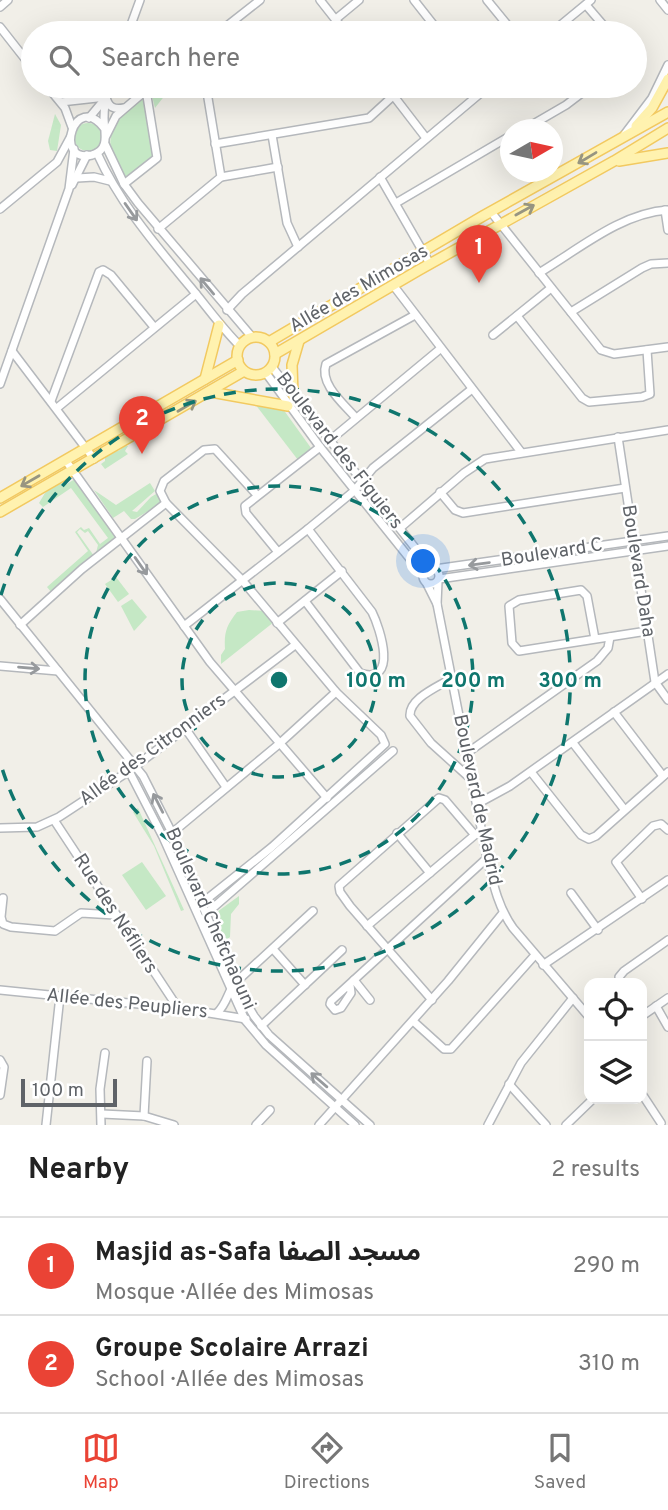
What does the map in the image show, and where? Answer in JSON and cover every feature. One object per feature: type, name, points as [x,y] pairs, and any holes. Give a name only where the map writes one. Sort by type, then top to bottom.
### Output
[{"type":"main road","points":[[625,135],[652,108],[668,79]]},
{"type":"main road","name":"Allée des Mimosas","points":[[563,167],[668,112]]},
{"type":"main road","name":"Allée des Mimosas","points":[[275,354],[500,224],[614,162],[668,128]]},
{"type":"main road","points":[[614,162],[668,153]]},
{"type":"main road","name":"Allée des Mimosas","points":[[269,342],[538,182]]},
{"type":"main road","points":[[205,379],[219,325]]},
{"type":"main road","points":[[252,337],[269,342],[275,354],[269,370],[255,375],[244,371],[238,360],[240,346],[252,337]]},
{"type":"main road","points":[[293,394],[292,365],[299,341]]},
{"type":"main road","points":[[0,498],[238,360]]},
{"type":"main road","points":[[0,512],[244,371]]},
{"type":"main road","points":[[211,392],[288,405]]},
{"type":"street","points":[[0,7],[8,0]]},
{"type":"street","points":[[132,21],[140,0]]},
{"type":"street","points":[[233,21],[260,0]]},
{"type":"street","points":[[320,0],[336,19],[359,0]]},
{"type":"street","points":[[414,0],[431,21]]},
{"type":"street","points":[[487,0],[504,21]]},
{"type":"street","points":[[660,0],[668,10]]},
{"type":"street","points":[[565,21],[588,2],[601,21]]},
{"type":"street","points":[[0,26],[21,53]]},
{"type":"street","points":[[625,135],[652,98],[668,65]]},
{"type":"street","points":[[0,209],[57,162],[72,127],[57,98]]},
{"type":"street","points":[[63,105],[101,98]]},
{"type":"street","points":[[72,127],[86,119],[105,98]]},
{"type":"street","points":[[106,98],[114,108],[124,108]]},
{"type":"street","points":[[105,136],[106,98]]},
{"type":"street","points":[[97,153],[111,125],[124,108],[136,98]]},
{"type":"street","points":[[124,184],[157,158],[150,98]]},
{"type":"street","points":[[208,98],[220,177]]},
{"type":"street","points":[[215,144],[369,118],[391,98]]},
{"type":"street","points":[[395,98],[426,138]]},
{"type":"street","points":[[227,310],[242,294],[472,98]]},
{"type":"street","points":[[542,119],[575,98]]},
{"type":"street","points":[[63,105],[86,119],[98,121],[124,184],[158,229],[252,337]]},
{"type":"street","points":[[272,135],[287,223],[298,247]]},
{"type":"street","points":[[69,138],[74,149],[75,176]]},
{"type":"street","points":[[396,203],[500,142]]},
{"type":"street","points":[[74,149],[87,155],[97,153]]},
{"type":"street","points":[[97,153],[110,181],[151,239],[219,325],[240,346]]},
{"type":"street","points":[[0,384],[69,189],[87,155]]},
{"type":"street","points":[[57,162],[75,176],[110,181]]},
{"type":"street","points":[[158,229],[220,177],[278,167]]},
{"type":"street","points":[[380,177],[430,264]]},
{"type":"street","points":[[539,273],[622,222],[648,213],[667,210],[668,230]]},
{"type":"street","points":[[491,212],[604,352],[611,354],[668,347]]},
{"type":"street","points":[[571,312],[642,268],[651,264],[668,263]]},
{"type":"street","points":[[51,401],[99,272],[103,270],[111,275],[154,327]]},
{"type":"street","points":[[393,285],[521,452]]},
{"type":"street","points":[[493,335],[551,288]]},
{"type":"street","points":[[57,408],[196,294]]},
{"type":"street","points":[[356,418],[326,381],[326,364],[415,315]]},
{"type":"street","points":[[517,316],[582,398],[589,402],[650,394],[647,351]]},
{"type":"street","points":[[329,441],[440,349]]},
{"type":"street","points":[[12,351],[94,458]]},
{"type":"street","name":"Boulevard des Figuiers","points":[[269,370],[293,394],[433,569]]},
{"type":"street","name":"Boulevard des Figuiers","points":[[269,370],[288,405],[423,575]]},
{"type":"street","points":[[184,626],[308,529],[354,491],[380,461],[472,389]]},
{"type":"street","points":[[400,528],[478,462],[491,457],[668,430]]},
{"type":"street","name":"Boulevard Daha","points":[[618,438],[655,682],[668,700]]},
{"type":"street","points":[[278,552],[245,510],[247,504],[320,447]]},
{"type":"street","points":[[202,902],[272,847],[385,744],[381,735],[336,692],[242,580],[166,503],[160,491],[162,484],[209,449],[215,450],[257,495]]},
{"type":"street","points":[[66,461],[209,662],[327,798]]},
{"type":"street","points":[[440,492],[455,510],[463,513],[625,488]]},
{"type":"street","points":[[20,625],[75,575],[166,503]]},
{"type":"street","points":[[305,601],[360,673],[371,674],[380,670],[385,655],[380,628],[368,605],[308,529]]},
{"type":"street","name":"Boulevard C","points":[[433,569],[668,536]]},
{"type":"street","name":"Boulevard C","points":[[438,580],[668,546]]},
{"type":"street","points":[[433,569],[439,574],[438,580],[427,584],[423,575],[426,570],[433,569]]},
{"type":"street","points":[[277,623],[342,571]]},
{"type":"street","name":"Boulevard de Madrid","points":[[438,580],[437,604],[480,818],[478,833],[503,913],[543,965],[584,1011]]},
{"type":"street","name":"Boulevard de Madrid","points":[[427,584],[437,604]]},
{"type":"street","points":[[595,639],[587,596],[581,590],[519,600],[509,606],[512,643],[517,650],[526,651],[647,631]]},
{"type":"street","name":"Boulevard Chefchaouni","points":[[0,599],[136,765],[157,800],[207,913],[245,1020],[266,1045],[355,1125]]},
{"type":"street","points":[[467,753],[597,661],[608,648],[610,637]]},
{"type":"street","name":"Allée des Citronniers","points":[[0,828],[37,827],[54,820],[129,771],[295,645]]},
{"type":"street","points":[[0,666],[58,671]]},
{"type":"street","points":[[477,804],[495,796],[531,772],[668,674]]},
{"type":"street","points":[[452,678],[414,703],[410,716],[431,743],[472,780]]},
{"type":"street","points":[[172,833],[279,744],[336,692]]},
{"type":"street","points":[[531,772],[585,838],[594,837],[666,774],[614,712]]},
{"type":"street","points":[[185,728],[226,787]]},
{"type":"street","points":[[573,743],[624,809]]},
{"type":"street","points":[[207,913],[393,751]]},
{"type":"street","name":"Boulevard Chefchaouni","points":[[128,758],[129,771],[233,986],[261,1026],[370,1125]]},
{"type":"street","points":[[367,926],[478,833],[465,824],[445,800],[439,798],[340,884],[342,895],[367,926],[432,1000]]},
{"type":"street","points":[[465,824],[480,818]]},
{"type":"street","name":"Rue des Néfliers","points":[[54,820],[178,1008]]},
{"type":"street","points":[[642,899],[616,862],[653,827],[661,824],[668,830]]},
{"type":"street","points":[[397,833],[430,873]]},
{"type":"street","points":[[370,1000],[352,982],[487,858]]},
{"type":"street","points":[[543,965],[668,880]]},
{"type":"street","points":[[571,893],[598,930]]},
{"type":"street","points":[[3,898],[1,920],[5,926],[52,931],[60,929],[80,913],[115,915]]},
{"type":"street","points":[[217,1013],[226,1003],[233,986],[313,911]]},
{"type":"street","points":[[319,1125],[432,1000],[503,913]]},
{"type":"street","points":[[620,978],[624,971],[668,940]]},
{"type":"street","points":[[272,949],[305,985]]},
{"type":"street","points":[[261,1026],[342,950]]},
{"type":"street","points":[[413,1021],[444,1049],[451,1049],[535,955]]},
{"type":"street","name":"Allée des Peupliers","points":[[0,990],[178,1008],[245,1020]]},
{"type":"street","points":[[47,1125],[60,996]]},
{"type":"street","points":[[488,1125],[527,1054],[573,998]]},
{"type":"street","points":[[647,1012],[668,998]]},
{"type":"street","points":[[656,1006],[668,1027]]},
{"type":"street","points":[[245,1020],[254,1016]]},
{"type":"street","points":[[101,1125],[100,1089],[105,1052]]},
{"type":"street","points":[[0,1060],[4,1066],[0,1096]]},
{"type":"street","points":[[144,1116],[147,1061]]},
{"type":"street","points":[[509,1084],[546,1125]]},
{"type":"street","points":[[647,1103],[659,1124],[668,1118]]},
{"type":"street","points":[[566,1125],[588,1104]]},
{"type":"street","points":[[256,1125],[270,1110]]},
{"type":"street","points":[[102,1114],[144,1116],[174,1125]]},
{"type":"green space","points":[[144,98],[156,156],[125,179],[110,144],[114,128],[131,108]]},
{"type":"green space","points":[[152,98],[163,98],[155,108]]},
{"type":"green space","points":[[55,114],[61,125],[57,151],[50,150],[48,141]]},
{"type":"green space","points":[[88,123],[98,127],[102,137],[98,147],[88,151],[78,147],[74,137],[78,127]]},
{"type":"green space","points":[[255,404],[283,409],[311,448],[298,460]]},
{"type":"green space","points":[[123,445],[128,446],[125,451],[128,454],[105,469],[101,464],[105,461],[105,455],[120,450]]},
{"type":"green space","points":[[75,479],[117,537],[96,553],[98,545],[88,531],[85,533],[80,529],[77,532],[94,556],[52,593],[47,587],[88,551],[75,532],[81,527],[84,530],[89,528],[100,544],[108,538],[71,488],[43,507],[39,503],[45,493],[55,485],[61,482],[65,485]]},
{"type":"green space","points":[[150,483],[155,491],[132,511],[137,512],[156,494],[160,504],[135,519],[131,519],[124,511],[113,518],[94,490],[116,505]]},
{"type":"green space","points":[[116,577],[129,594],[118,602],[105,584]]},
{"type":"green space","points":[[132,599],[147,617],[134,631],[121,606]]},
{"type":"green space","points":[[266,611],[274,622],[221,664],[228,626],[237,612]]},
{"type":"green space","points":[[138,808],[184,910],[181,911],[154,846],[133,812]]},
{"type":"green space","points":[[142,862],[166,896],[146,910],[122,875]]},
{"type":"green space","points":[[239,896],[239,904],[231,914],[230,937],[223,943],[214,917]]},
{"type":"place","name":"Masjid as-Safa مسجد الصفا","points":[[479,283]]},
{"type":"place","name":"Groupe Scolaire Arrazi","points":[[142,454]]}]
